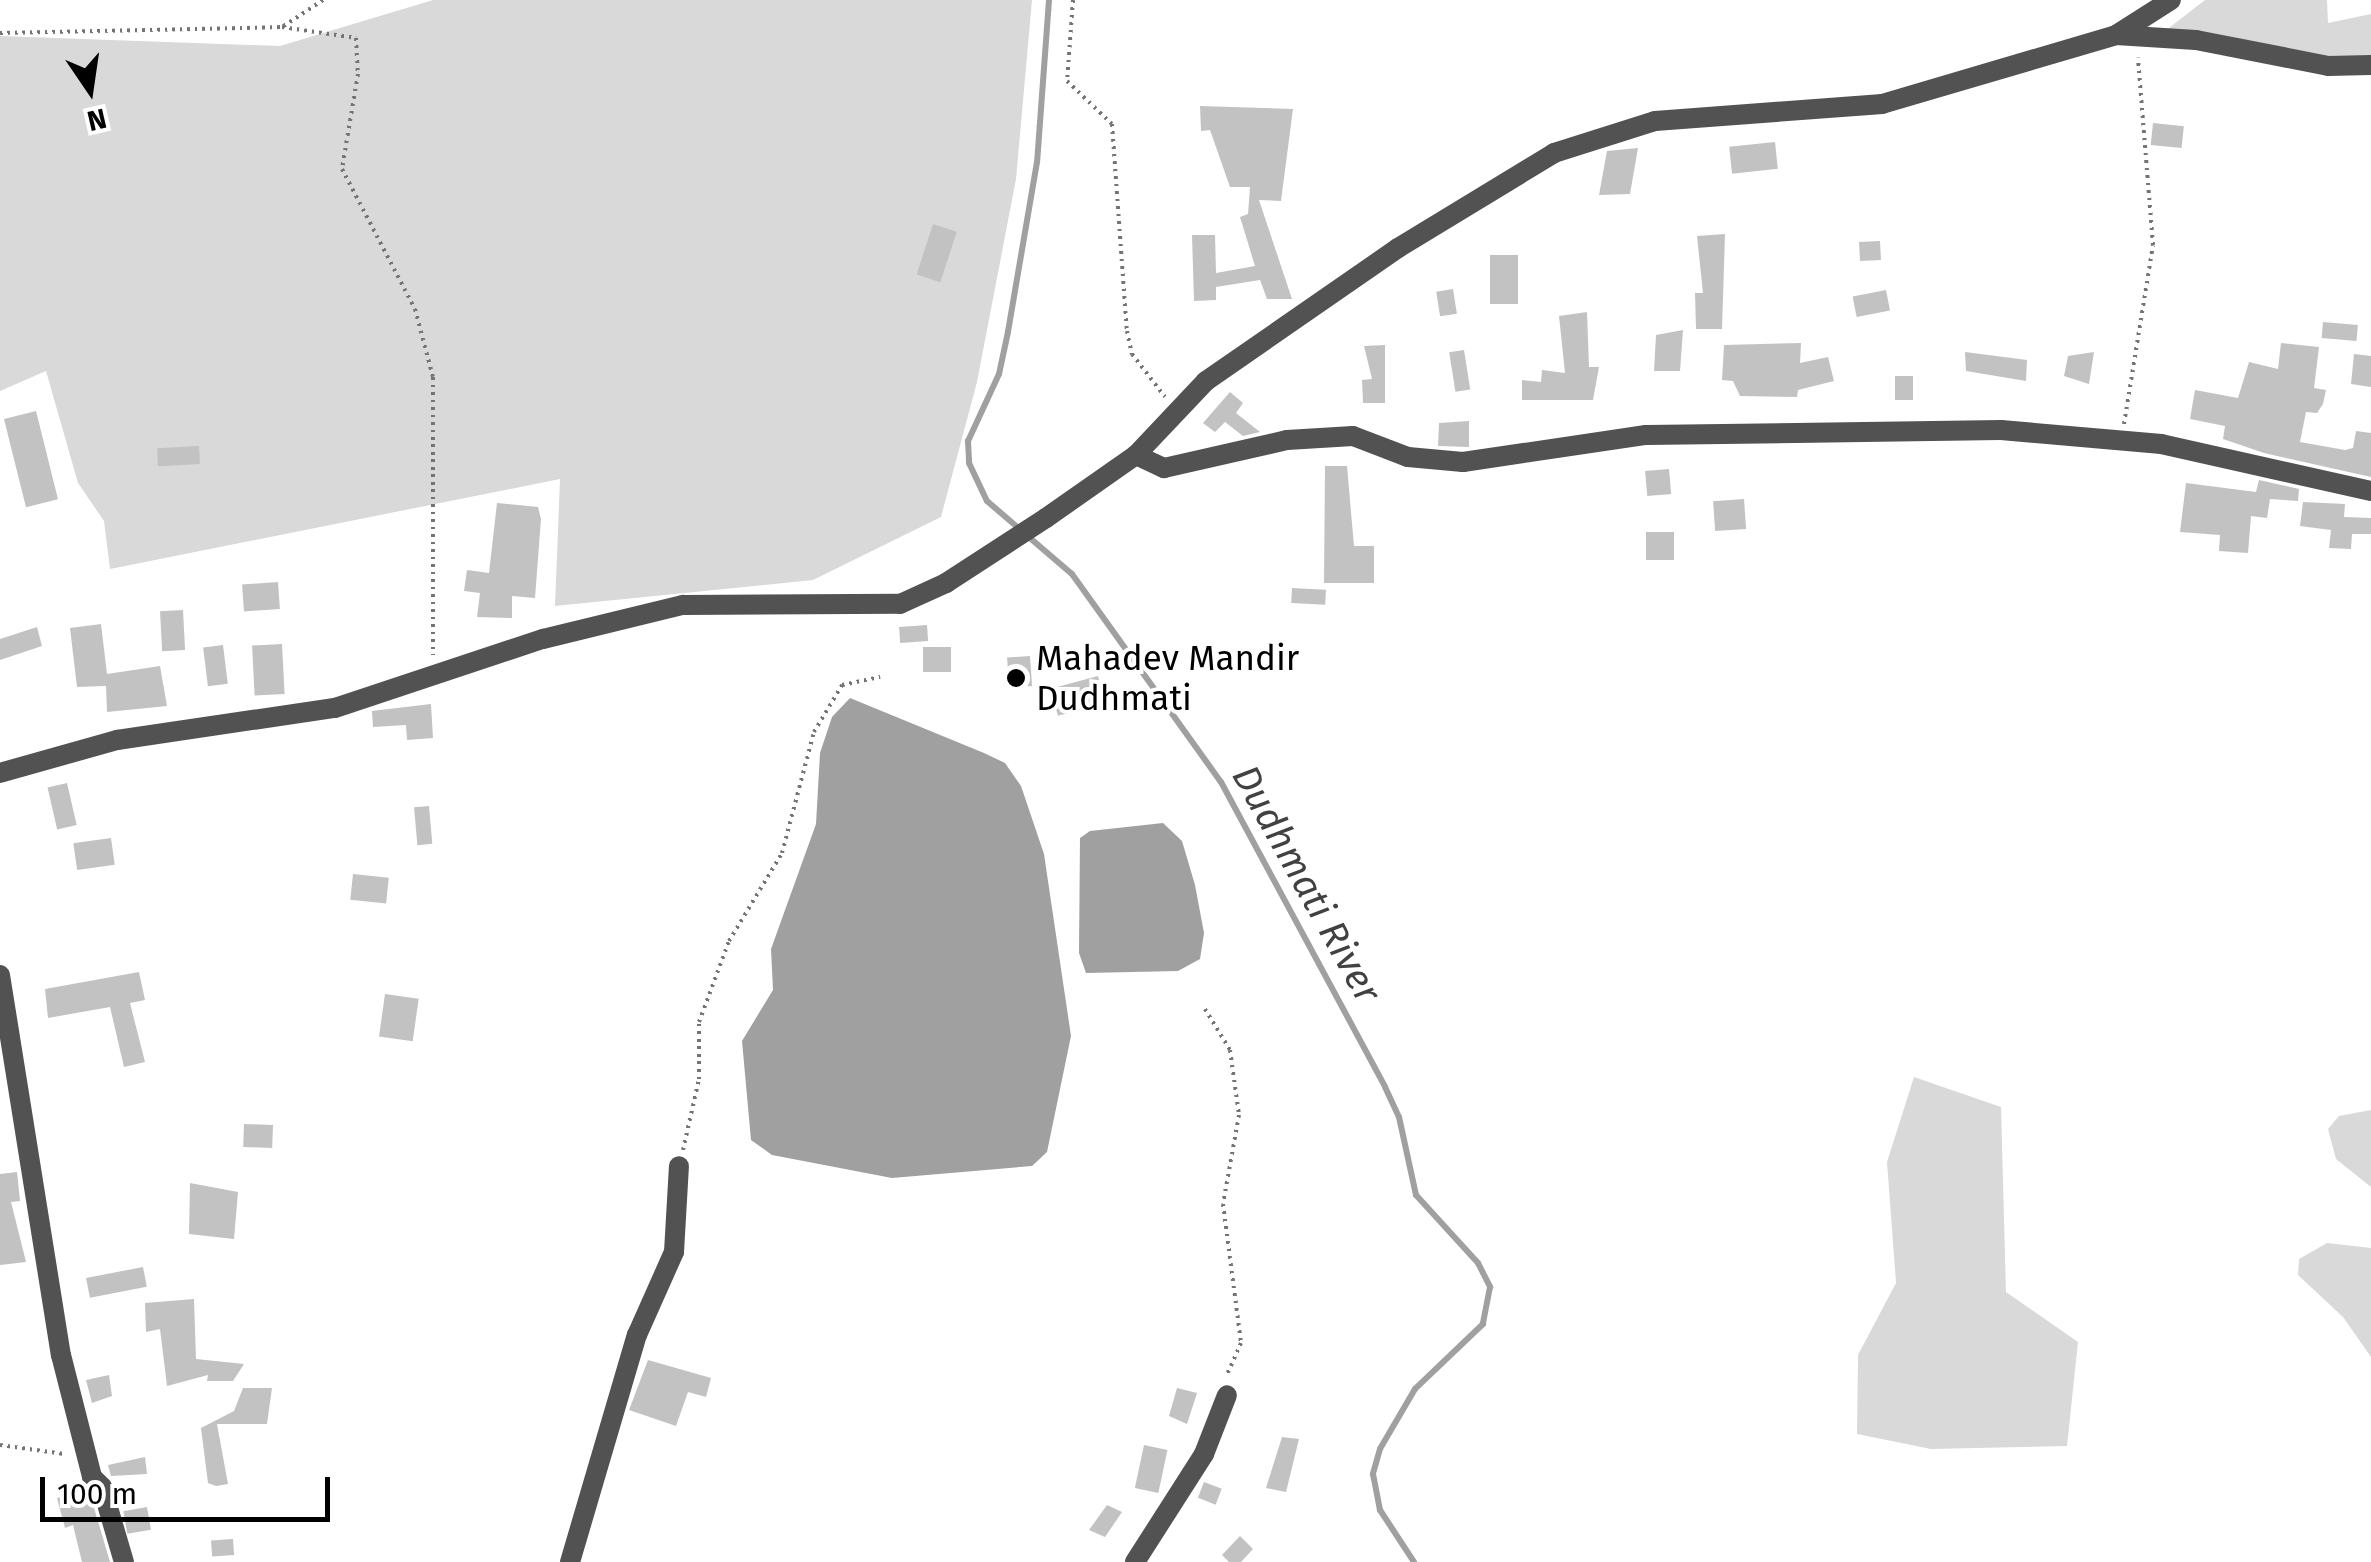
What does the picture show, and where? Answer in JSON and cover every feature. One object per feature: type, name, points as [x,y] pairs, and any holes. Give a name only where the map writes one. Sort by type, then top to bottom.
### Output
[{"type":"street","points":[[0,773],[117,740],[335,708],[434,679],[543,640],[683,606],[900,604],[1046,518],[1136,455],[1206,381],[1382,259],[1554,152],[1655,121],[1882,104],[2116,35],[2171,0]]},
{"type":"street","points":[[2116,35],[2196,40],[2328,66],[2371,65]]},
{"type":"street","points":[[1136,455],[1164,468],[1233,449],[1352,436],[1408,457],[1463,462],[1646,435],[2001,430],[2122,439],[2371,491]]},
{"type":"street","points":[[0,975],[18,1058],[61,1356],[92,1477],[102,1488],[124,1562]]},
{"type":"street","points":[[570,1562],[638,1336],[674,1252],[679,1166]]},
{"type":"street","points":[[1135,1562],[1204,1454],[1227,1395]]},
{"type":"path","points":[[282,27],[323,0]]},
{"type":"path","points":[[1073,0],[1067,81],[1112,124],[1132,354],[1175,411]]},
{"type":"path","points":[[0,33],[282,27],[356,38],[358,74],[342,169],[415,310],[432,377],[434,679]]},
{"type":"path","points":[[2122,439],[2153,246],[2137,103],[2138,36]]},
{"type":"path","points":[[679,1166],[698,1079],[699,1022],[729,941],[782,853],[814,732],[842,684],[880,676]]},
{"type":"path","points":[[1205,1010],[1230,1050],[1239,1115],[1223,1204],[1241,1343],[1228,1367],[1227,1395]]},
{"type":"path","points":[[0,1446],[62,1453],[92,1477]]},
{"type":"shaded area","points":[[433,0],[1032,0],[1016,179],[977,382],[941,517],[813,580],[555,606],[560,479],[110,569],[104,521],[78,483],[46,371],[0,391],[0,36],[280,46]]},
{"type":"shaded area","points":[[2205,0],[2327,0],[2328,23],[2371,14],[2371,58],[2332,59],[2165,31]]},
{"type":"shaded area","points":[[850,698],[1005,763],[1021,786],[1044,854],[1071,1036],[1047,1152],[1032,1166],[892,1178],[772,1155],[751,1140],[742,1041],[773,990],[771,949],[816,824],[820,753],[832,717]]},
{"type":"shaded area","points":[[1163,823],[1182,841],[1195,885],[1204,933],[1200,959],[1178,971],[1086,973],[1079,953],[1080,838],[1090,831]]},
{"type":"shaded area","points":[[1914,1077],[2001,1107],[2006,1292],[2078,1342],[2067,1446],[1931,1449],[1857,1434],[1858,1355],[1896,1283],[1887,1162]]},
{"type":"shaded area","points":[[2371,1110],[2371,1187],[2336,1159],[2328,1129],[2339,1116]]},
{"type":"shaded area","points":[[2327,1243],[2371,1248],[2371,1357],[2343,1317],[2298,1275],[2299,1259]]},
{"type":"building","points":[[1200,106],[1293,109],[1281,201],[1259,200],[1292,299],[1267,299],[1260,280],[1216,287],[1216,300],[1194,301],[1192,235],[1215,235],[1216,273],[1255,266],[1240,217],[1248,214],[1250,187],[1230,187],[1210,130],[1201,131]]},
{"type":"building","points":[[2153,123],[2184,126],[2182,148],[2151,145]]},
{"type":"building","points":[[1775,142],[1778,169],[1732,174],[1729,147]]},
{"type":"building","points":[[1638,148],[1630,194],[1599,195],[1607,151]]},
{"type":"building","points":[[933,224],[957,232],[940,282],[917,274]]},
{"type":"building","points":[[1725,234],[1722,329],[1696,329],[1695,293],[1703,293],[1697,236]]},
{"type":"building","points":[[1880,241],[1881,260],[1860,261],[1859,242]]},
{"type":"building","points":[[1490,255],[1518,255],[1518,304],[1490,304]]},
{"type":"building","points":[[1453,289],[1457,314],[1440,316],[1436,292]]},
{"type":"building","points":[[1886,290],[1890,311],[1857,317],[1853,296]]},
{"type":"building","points":[[1587,312],[1589,367],[1599,367],[1593,400],[1522,400],[1522,380],[1541,382],[1542,370],[1565,373],[1559,316]]},
{"type":"building","points":[[2323,322],[2358,325],[2356,341],[2322,338]]},
{"type":"building","points":[[1683,330],[1680,371],[1654,371],[1656,335]]},
{"type":"building","points":[[1801,343],[1800,363],[1828,357],[1834,381],[1798,390],[1797,397],[1740,396],[1733,381],[1722,380],[1724,345]]},
{"type":"building","points":[[2281,343],[2319,347],[2314,388],[2326,390],[2317,413],[2306,412],[2300,442],[2345,450],[2353,448],[2356,431],[2371,433],[2371,477],[2264,453],[2223,439],[2225,426],[2190,419],[2195,390],[2238,398],[2249,362],[2278,369]]},
{"type":"building","points":[[1385,345],[1385,403],[1363,403],[1362,380],[1372,379],[1364,346]]},
{"type":"building","points":[[1464,350],[1470,390],[1455,392],[1449,352]]},
{"type":"building","points":[[1965,352],[2027,360],[2026,381],[1966,371]]},
{"type":"building","points":[[2094,352],[2089,384],[2064,376],[2068,356]]},
{"type":"building","points":[[2354,354],[2371,356],[2371,387],[2351,384]]},
{"type":"building","points":[[1895,376],[1913,376],[1913,400],[1895,400]]},
{"type":"building","points":[[1230,392],[1243,403],[1236,413],[1260,432],[1243,436],[1225,422],[1215,432],[1203,423]]},
{"type":"building","points":[[36,411],[58,499],[26,507],[4,419]]},
{"type":"building","points":[[1469,421],[1469,447],[1438,446],[1439,423]]},
{"type":"building","points":[[199,446],[200,464],[158,466],[157,448]]},
{"type":"building","points":[[1325,466],[1347,466],[1354,546],[1374,546],[1374,583],[1324,583]]},
{"type":"building","points":[[1669,469],[1671,494],[1647,496],[1645,471]]},
{"type":"building","points":[[2259,480],[2299,489],[2298,501],[2270,499],[2267,518],[2251,516],[2248,553],[2219,551],[2220,535],[2180,532],[2186,483],[2256,492]]},
{"type":"building","points":[[1744,499],[1746,529],[1715,531],[1713,501]]},
{"type":"building","points":[[2303,502],[2345,504],[2344,517],[2371,518],[2371,534],[2352,534],[2351,549],[2329,548],[2331,530],[2300,526]]},
{"type":"building","points":[[497,503],[538,507],[541,519],[535,598],[512,596],[512,618],[477,617],[480,593],[464,591],[467,570],[489,573]]},
{"type":"building","points":[[1646,532],[1674,532],[1674,560],[1646,560]]},
{"type":"building","points":[[278,582],[280,609],[244,611],[242,585]]},
{"type":"building","points":[[1292,588],[1326,590],[1325,605],[1291,603]]},
{"type":"building","points":[[183,610],[185,650],[162,651],[160,611]]},
{"type":"building","points":[[101,624],[107,674],[160,666],[167,706],[107,712],[106,686],[77,687],[70,628]]},
{"type":"building","points":[[927,625],[928,641],[900,643],[899,627]]},
{"type":"building","points":[[37,627],[42,646],[0,660],[0,639]]},
{"type":"building","points":[[282,644],[285,694],[255,696],[252,646]]},
{"type":"building","points":[[223,645],[228,684],[208,686],[203,647]]},
{"type":"building","points":[[923,647],[951,647],[951,672],[923,672]]},
{"type":"building","points":[[1030,656],[1032,686],[1009,688],[1007,658]]},
{"type":"building","points":[[1098,676],[1105,703],[1058,716],[1051,689]]},
{"type":"building","points":[[431,704],[433,738],[407,740],[406,725],[373,727],[372,711]]},
{"type":"building","points":[[67,783],[77,825],[57,829],[48,787]]},
{"type":"building","points":[[429,806],[432,844],[417,845],[414,807]]},
{"type":"building","points":[[111,838],[115,865],[77,870],[73,843]]},
{"type":"building","points":[[353,874],[389,878],[386,904],[350,900]]},
{"type":"building","points":[[139,972],[145,1000],[130,1003],[145,1062],[124,1067],[110,1007],[48,1018],[45,989]]},
{"type":"building","points":[[385,994],[419,999],[413,1041],[379,1037]]},
{"type":"building","points":[[244,1124],[273,1125],[272,1148],[243,1147]]},
{"type":"building","points":[[17,1172],[20,1201],[11,1202],[26,1262],[0,1265],[0,1174]]},
{"type":"building","points":[[190,1183],[238,1192],[234,1239],[189,1234]]},
{"type":"building","points":[[143,1267],[147,1287],[90,1298],[86,1278]]},
{"type":"building","points":[[194,1299],[196,1359],[244,1364],[233,1381],[207,1381],[208,1375],[167,1386],[160,1329],[146,1332],[145,1303]]},
{"type":"building","points":[[648,1360],[711,1378],[706,1397],[688,1392],[676,1426],[629,1410]]},
{"type":"building","points":[[109,1375],[112,1396],[92,1403],[86,1380]]},
{"type":"building","points":[[243,1388],[272,1388],[267,1424],[217,1424],[228,1484],[216,1486],[208,1483],[201,1428],[234,1411]]},
{"type":"building","points":[[1177,1388],[1197,1393],[1187,1424],[1169,1416]]},
{"type":"building","points":[[1282,1437],[1299,1439],[1286,1492],[1266,1488]]},
{"type":"building","points":[[1144,1445],[1167,1450],[1158,1493],[1135,1488]]},
{"type":"building","points":[[145,1457],[147,1474],[111,1476],[108,1465]]},
{"type":"building","points":[[1204,1482],[1222,1489],[1216,1505],[1198,1498]]},
{"type":"building","points":[[87,1491],[110,1562],[82,1562],[73,1525],[65,1528],[57,1498]]},
{"type":"building","points":[[1107,1505],[1122,1512],[1105,1537],[1089,1530]]},
{"type":"building","points":[[147,1507],[151,1530],[127,1534],[123,1511]]},
{"type":"building","points":[[1240,1536],[1253,1549],[1241,1562],[1229,1562],[1222,1555]]},
{"type":"building","points":[[233,1539],[234,1555],[212,1556],[211,1541]]},
{"type":"waterway","name":"Dudhmati River","points":[[1049,0],[1037,162],[1008,332],[999,374],[968,441],[969,463],[987,501],[1072,574],[1221,782],[1385,1087],[1399,1117],[1416,1195],[1478,1263],[1490,1287],[1483,1324],[1415,1389],[1380,1449],[1373,1474],[1380,1510],[1414,1562]]},
{"type":"place","name":"Mahadev Mandir Dudhmati","points":[[1016,678]]}]
